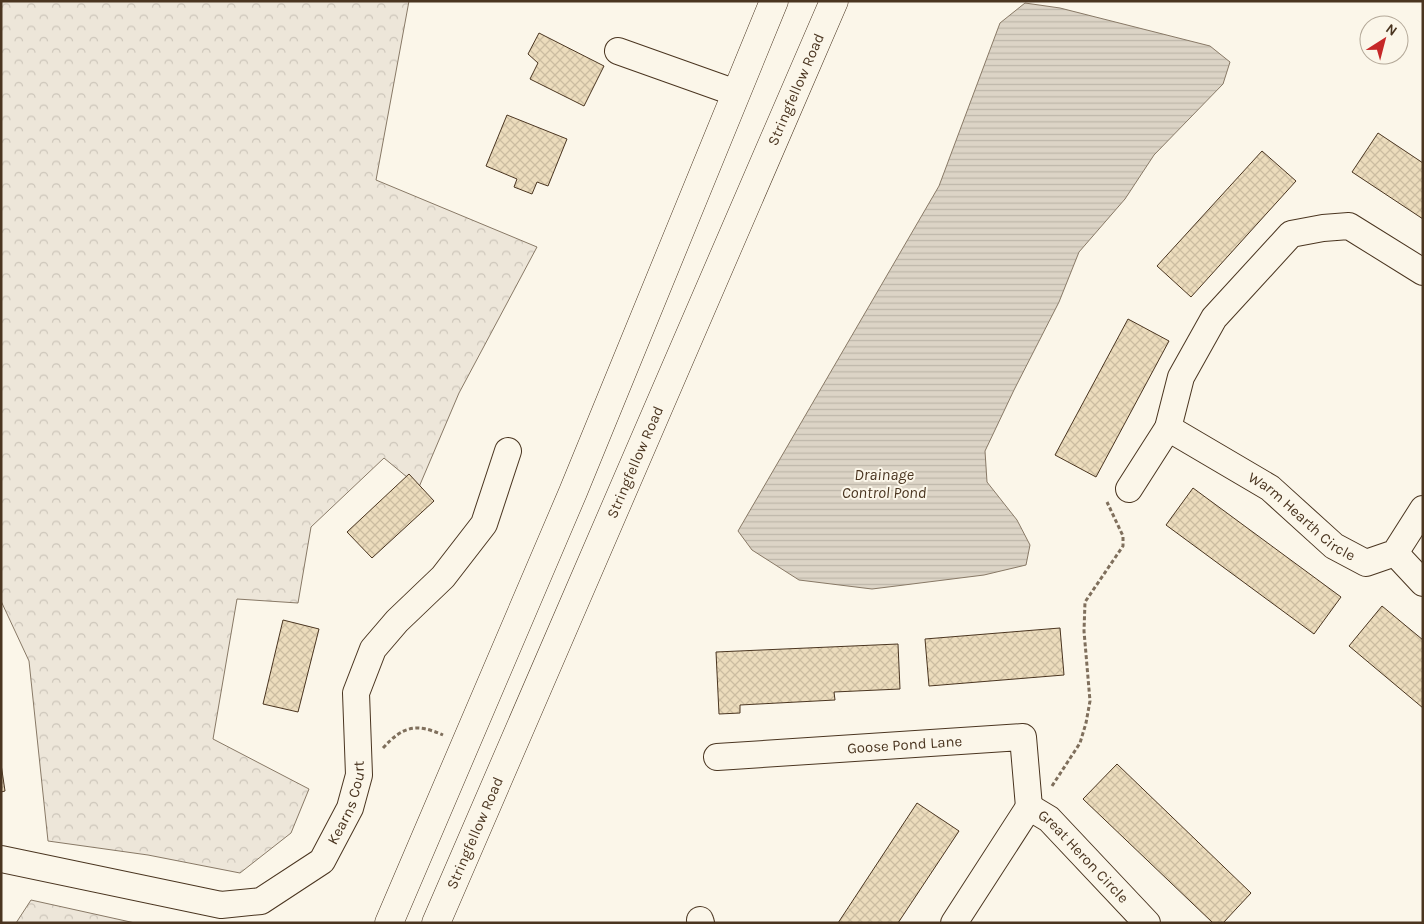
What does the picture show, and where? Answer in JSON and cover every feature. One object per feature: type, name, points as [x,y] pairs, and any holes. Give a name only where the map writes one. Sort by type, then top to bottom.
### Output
[{"type":"main road","points":[[389,923],[573,492],[774,1]]},
{"type":"main road","name":"Stringfellow Road","points":[[436,923],[834,1]]},
{"type":"street","points":[[618,51],[736,93]]},
{"type":"street","points":[[1118,494],[1168,428],[1181,377],[1214,318],[1291,234],[1323,228],[1349,226],[1423,272]]},
{"type":"street","name":"Warm Hearth Circle","points":[[1168,428],[1270,488],[1334,546],[1366,562],[1394,553]]},
{"type":"street","name":"Kearns Court","points":[[1,859],[221,905],[260,901],[322,861],[350,808],[358,775],[359,750],[356,693],[374,649],[397,621],[443,577],[484,524],[508,450]]},
{"type":"street","points":[[1423,509],[1394,553],[1423,583]]},
{"type":"street","name":"Goose Pond Lane","points":[[717,757],[1022,737],[1028,799]]},
{"type":"street","name":"Great Heron Circle","points":[[954,923],[1028,799],[1147,923]]},
{"type":"path","points":[[1028,799],[1050,789],[1080,743],[1086,723],[1090,701],[1084,630],[1085,602],[1123,546],[1123,536],[1108,506],[1118,494]]},
{"type":"path","points":[[359,750],[381,751],[399,733],[412,728],[430,729],[444,736]]},
{"type":"green space","points":[[1,1],[409,1],[376,180],[537,247],[459,393],[419,487],[384,458],[311,527],[298,603],[237,599],[213,739],[309,789],[291,833],[240,873],[148,855],[48,841],[29,661],[1,601]]},
{"type":"green space","points":[[31,900],[135,923],[16,923]]},
{"type":"water","name":"Drainage Control Pond","points":[[1025,3],[1060,8],[1210,46],[1230,62],[1223,84],[1154,155],[1125,199],[1079,252],[1059,302],[985,451],[987,482],[1017,520],[1030,545],[1026,565],[984,575],[872,589],[799,580],[752,550],[738,531],[939,186],[1000,23]]},
{"type":"building","points":[[539,33],[604,66],[584,106],[530,79],[538,63],[528,54]]},
{"type":"building","points":[[507,115],[567,139],[548,186],[537,182],[532,194],[514,187],[517,179],[486,166]]},
{"type":"building","points":[[1378,133],[1423,163],[1423,219],[1352,172]]},
{"type":"building","points":[[1262,151],[1296,181],[1191,297],[1157,266]]},
{"type":"building","points":[[1128,319],[1169,341],[1096,477],[1055,455]]},
{"type":"building","points":[[409,474],[434,501],[372,558],[347,532]]},
{"type":"building","points":[[1193,488],[1341,597],[1314,634],[1166,525]]},
{"type":"building","points":[[1382,606],[1423,640],[1423,708],[1349,646]]},
{"type":"building","points":[[283,620],[319,629],[298,712],[263,704]]},
{"type":"building","points":[[1060,628],[1064,675],[929,686],[925,639]]},
{"type":"building","points":[[898,644],[900,689],[834,692],[835,700],[740,705],[740,713],[719,714],[716,652]]},
{"type":"building","points":[[1,764],[5,791],[1,792]]},
{"type":"building","points":[[1117,764],[1251,893],[1223,923],[1213,923],[1083,799]]},
{"type":"building","points":[[917,803],[959,831],[898,923],[838,923]]}]
